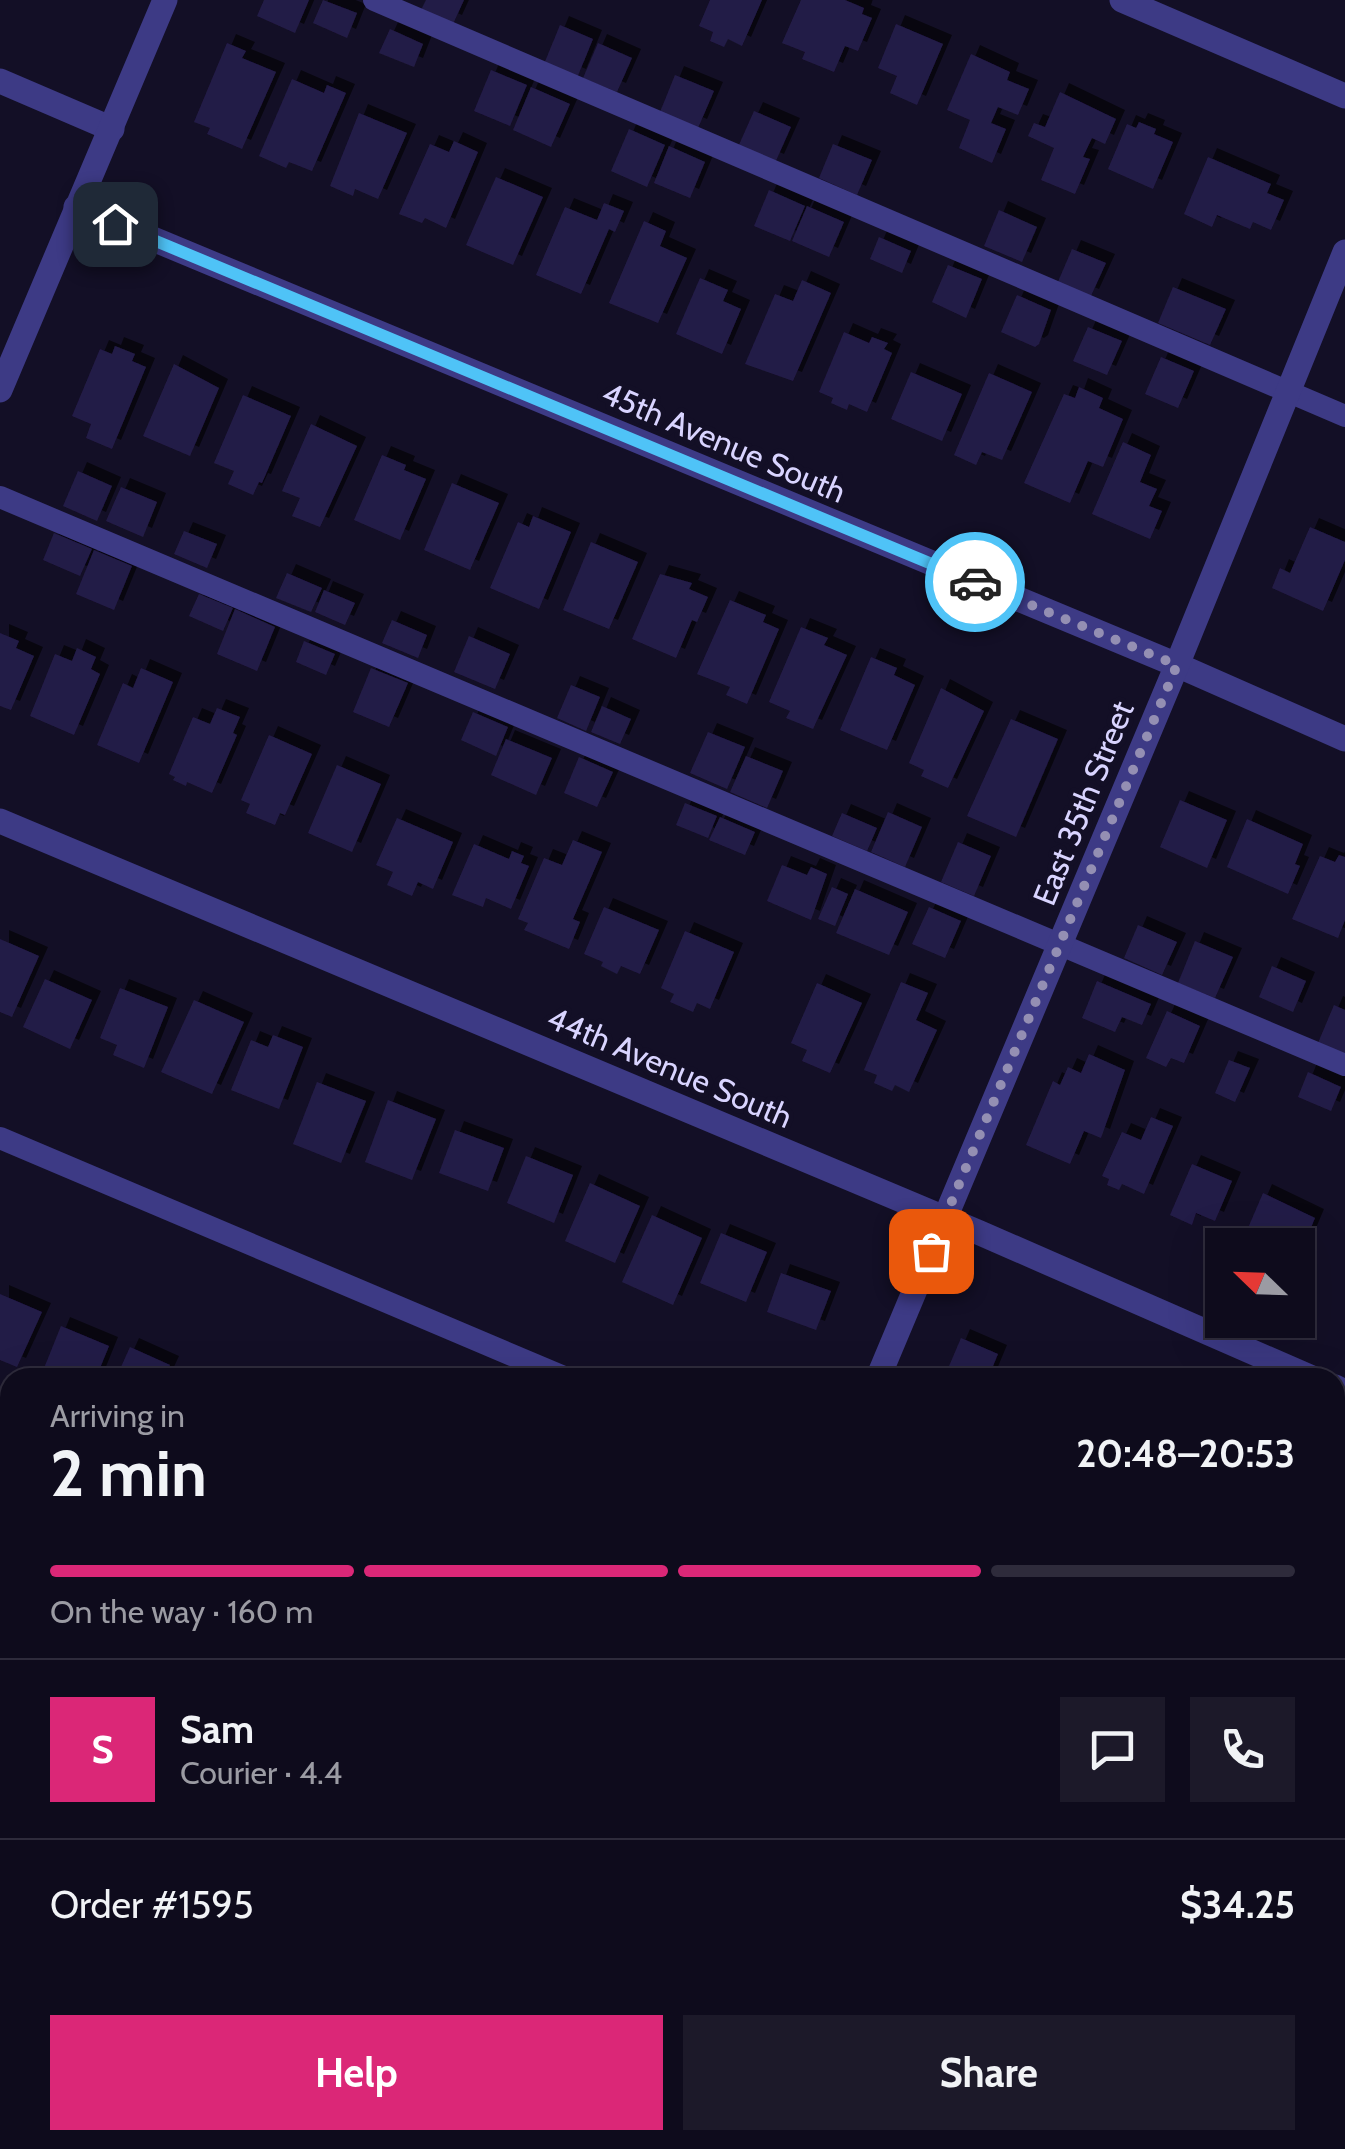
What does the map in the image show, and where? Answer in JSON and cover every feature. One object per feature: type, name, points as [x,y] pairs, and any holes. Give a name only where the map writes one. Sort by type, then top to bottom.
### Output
[{"type":"street","points":[[0,390],[164,0]]},
{"type":"street","points":[[1122,0],[1345,96]]},
{"type":"street","points":[[0,81],[112,129]]},
{"type":"street","name":"45th Avenue South","points":[[76,207],[1177,665],[1345,739]]},
{"type":"street","name":"East 35th Street","points":[[882,1368],[1177,665],[1345,252]]},
{"type":"street","name":"44th Avenue South","points":[[0,821],[944,1218],[1289,1368]]},
{"type":"lane","points":[[374,0],[1345,416]]},
{"type":"lane","points":[[0,497],[1345,1065]]},
{"type":"lane","points":[[0,1138],[542,1368]]},
{"type":"building","points":[[264,0],[309,0],[295,33],[257,16]]},
{"type":"building","points":[[323,0],[357,13],[347,38],[313,23]]},
{"type":"building","points":[[426,0],[464,0],[453,24],[421,10]]},
{"type":"building","points":[[710,0],[762,0],[742,46],[728,39],[724,47],[710,41],[713,32],[699,26]]},
{"type":"building","points":[[801,0],[845,0],[864,8],[862,14],[872,18],[858,51],[845,46],[834,72],[802,59],[805,52],[782,43]]},
{"type":"building","points":[[896,24],[943,44],[917,105],[890,93],[897,76],[878,68]]},
{"type":"building","points":[[560,25],[593,39],[577,78],[544,64]]},
{"type":"building","points":[[390,29],[423,44],[414,67],[379,53]]},
{"type":"building","points":[[227,43],[246,51],[242,58],[276,72],[242,149],[207,134],[210,128],[194,122]]},
{"type":"building","points":[[598,43],[632,58],[617,92],[583,78]]},
{"type":"building","points":[[971,54],[1010,72],[1007,80],[1029,89],[1018,115],[998,107],[991,123],[1006,129],[992,163],[959,148],[970,120],[947,110]]},
{"type":"building","points":[[491,70],[527,85],[510,126],[474,111]]},
{"type":"building","points":[[675,75],[714,91],[698,128],[660,112]]},
{"type":"building","points":[[292,79],[324,93],[327,85],[346,93],[312,171],[289,162],[286,168],[259,156]]},
{"type":"building","points":[[531,87],[570,104],[551,147],[513,130]]},
{"type":"building","points":[[1060,92],[1116,119],[1105,144],[1092,138],[1083,157],[1090,159],[1075,194],[1041,180],[1054,148],[1028,136],[1034,123],[1045,127]]},
{"type":"building","points":[[754,111],[791,127],[775,163],[738,147]]},
{"type":"building","points":[[359,113],[407,133],[378,199],[355,189],[353,196],[330,186]]},
{"type":"building","points":[[1139,122],[1173,142],[1153,189],[1108,169],[1127,124],[1136,128]]},
{"type":"building","points":[[629,129],[665,145],[647,187],[611,171]]},
{"type":"building","points":[[454,141],[478,152],[446,228],[425,218],[422,223],[399,214],[430,144],[449,152]]},
{"type":"building","points":[[833,144],[872,160],[857,195],[819,178]]},
{"type":"building","points":[[669,146],[705,162],[690,198],[654,183]]},
{"type":"building","points":[[1208,157],[1271,184],[1267,193],[1284,200],[1271,230],[1253,222],[1250,229],[1217,215],[1212,227],[1184,214]]},
{"type":"building","points":[[496,177],[543,197],[513,265],[466,245]]},
{"type":"building","points":[[769,190],[805,206],[790,241],[754,226]]},
{"type":"building","points":[[604,203],[624,211],[615,232],[609,229],[581,294],[536,275],[565,207],[597,220]]},
{"type":"building","points":[[807,206],[844,222],[829,257],[792,241]]},
{"type":"building","points":[[999,210],[1037,227],[1022,262],[984,246]]},
{"type":"building","points":[[644,221],[666,231],[660,246],[687,258],[658,323],[609,303]]},
{"type":"building","points":[[879,237],[911,251],[902,273],[870,259]]},
{"type":"building","points":[[1072,249],[1106,263],[1090,298],[1057,284]]},
{"type":"building","points":[[948,265],[982,279],[966,318],[932,302]]},
{"type":"building","points":[[700,278],[728,290],[723,301],[741,309],[722,354],[676,334]]},
{"type":"building","points":[[802,280],[831,293],[793,381],[745,364],[775,294],[793,301]]},
{"type":"building","points":[[1173,287],[1226,309],[1210,345],[1158,323]]},
{"type":"building","points":[[1017,295],[1051,310],[1035,347],[1001,332]]},
{"type":"building","points":[[1088,327],[1122,341],[1107,375],[1073,361]]},
{"type":"building","points":[[844,332],[869,343],[872,337],[888,343],[884,349],[892,353],[867,412],[849,404],[847,410],[819,392]]},
{"type":"building","points":[[115,346],[135,354],[132,361],[146,367],[112,449],[86,438],[91,424],[72,416],[100,349],[112,354]]},
{"type":"building","points":[[1161,357],[1194,371],[1178,408],[1145,394]]},
{"type":"building","points":[[174,364],[219,388],[190,456],[143,436]]},
{"type":"building","points":[[911,372],[962,394],[942,441],[891,419]]},
{"type":"building","points":[[989,373],[1032,392],[1002,460],[982,452],[976,465],[954,455]]},
{"type":"building","points":[[1079,387],[1103,398],[1099,408],[1123,419],[1103,467],[1088,461],[1070,503],[1024,483],[1064,394],[1075,398]]},
{"type":"building","points":[[243,395],[291,416],[253,495],[228,484],[234,471],[214,463]]},
{"type":"building","points":[[311,424],[357,446],[320,527],[292,516],[300,498],[282,491]]},
{"type":"building","points":[[1123,442],[1151,455],[1140,482],[1157,489],[1149,506],[1162,511],[1150,539],[1092,514]]},
{"type":"building","points":[[382,455],[426,479],[400,540],[354,520]]},
{"type":"building","points":[[78,471],[112,486],[97,521],[63,506]]},
{"type":"building","points":[[452,483],[499,503],[470,570],[424,550]]},
{"type":"building","points":[[121,487],[157,502],[143,537],[106,521]]},
{"type":"building","points":[[533,516],[571,532],[539,609],[490,588],[518,522],[529,527]]},
{"type":"building","points":[[1310,527],[1345,542],[1345,560],[1323,611],[1272,588],[1280,568],[1290,573]]},
{"type":"building","points":[[184,531],[217,544],[207,568],[174,554]]},
{"type":"building","points":[[54,533],[92,549],[80,576],[43,560]]},
{"type":"building","points":[[591,542],[638,562],[609,629],[563,610]]},
{"type":"building","points":[[94,550],[132,566],[114,610],[76,594]]},
{"type":"building","points":[[287,573],[322,588],[311,612],[276,598]]},
{"type":"building","points":[[660,574],[692,583],[689,589],[708,597],[697,622],[692,620],[676,658],[632,639]]},
{"type":"building","points":[[324,590],[355,603],[345,625],[315,612]]},
{"type":"building","points":[[199,594],[233,608],[223,631],[189,616]]},
{"type":"building","points":[[730,600],[766,615],[763,622],[779,629],[747,704],[726,695],[730,687],[697,674]]},
{"type":"building","points":[[235,609],[275,627],[257,671],[217,654]]},
{"type":"building","points":[[392,620],[427,635],[418,658],[382,643]]},
{"type":"building","points":[[801,627],[828,638],[824,645],[847,655],[813,729],[786,718],[790,711],[769,702]]},
{"type":"building","points":[[0,633],[19,641],[16,648],[34,656],[11,710],[0,706]]},
{"type":"building","points":[[469,636],[510,654],[495,689],[454,672]]},
{"type":"building","points":[[304,641],[335,654],[326,675],[296,662]]},
{"type":"building","points":[[77,648],[96,657],[91,669],[100,674],[74,735],[30,716],[55,654],[72,661]]},
{"type":"building","points":[[871,657],[897,668],[894,675],[915,685],[887,750],[840,730]]},
{"type":"building","points":[[141,668],[173,682],[139,763],[97,745],[123,683],[133,688]]},
{"type":"building","points":[[371,668],[408,683],[389,727],[353,712]]},
{"type":"building","points":[[571,685],[600,697],[586,731],[557,718]]},
{"type":"building","points":[[941,688],[984,711],[948,788],[921,776],[924,770],[909,763]]},
{"type":"building","points":[[602,706],[631,719],[620,744],[591,732]]},
{"type":"building","points":[[217,708],[240,717],[233,733],[237,735],[212,793],[187,782],[186,786],[169,774],[193,717],[210,724]]},
{"type":"building","points":[[473,712],[508,727],[496,756],[461,740]]},
{"type":"building","points":[[1011,719],[1058,739],[1016,837],[967,816]]},
{"type":"building","points":[[708,732],[745,747],[727,789],[690,773]]},
{"type":"building","points":[[269,735],[312,754],[285,815],[280,813],[275,825],[246,813],[250,804],[241,800]]},
{"type":"building","points":[[506,739],[552,758],[536,795],[491,775]]},
{"type":"building","points":[[746,756],[783,771],[767,808],[730,792]]},
{"type":"building","points":[[579,757],[613,772],[597,807],[564,793]]},
{"type":"building","points":[[337,765],[381,784],[352,852],[308,833]]},
{"type":"building","points":[[1180,800],[1227,820],[1207,868],[1160,847]]},
{"type":"building","points":[[685,803],[717,816],[708,838],[676,825]]},
{"type":"building","points":[[888,812],[922,827],[905,867],[871,852]]},
{"type":"building","points":[[842,813],[877,828],[867,851],[832,836]]},
{"type":"building","points":[[720,817],[755,832],[745,855],[709,840]]},
{"type":"building","points":[[397,818],[453,842],[433,889],[418,882],[412,896],[387,885],[393,872],[376,865]]},
{"type":"building","points":[[1247,819],[1303,844],[1295,864],[1300,866],[1288,894],[1227,867]]},
{"type":"building","points":[[573,840],[602,852],[573,919],[580,922],[569,949],[524,930],[528,923],[518,919],[544,858],[562,865]]},
{"type":"building","points":[[958,842],[991,856],[974,896],[941,882]]},
{"type":"building","points":[[474,844],[509,859],[512,851],[524,856],[521,863],[529,866],[511,909],[486,898],[483,907],[452,895]]},
{"type":"building","points":[[1339,855],[1345,857],[1345,920],[1338,938],[1292,919],[1320,856],[1335,862]]},
{"type":"building","points":[[782,865],[807,875],[811,867],[827,874],[811,920],[767,901]]},
{"type":"building","points":[[832,887],[848,894],[835,926],[818,919]]},
{"type":"building","points":[[855,889],[908,912],[889,955],[836,933]]},
{"type":"building","points":[[604,907],[659,930],[640,974],[621,966],[617,974],[601,966],[603,962],[584,954]]},
{"type":"building","points":[[929,907],[961,921],[945,958],[912,944]]},
{"type":"building","points":[[1138,925],[1177,942],[1162,975],[1124,958]]},
{"type":"building","points":[[685,931],[734,952],[710,1009],[697,1003],[693,1012],[670,1002],[674,994],[661,988]]},
{"type":"building","points":[[0,939],[39,956],[12,1017],[0,1012]]},
{"type":"building","points":[[1195,941],[1233,957],[1215,998],[1178,983]]},
{"type":"building","points":[[1272,966],[1306,981],[1293,1012],[1259,997]]},
{"type":"building","points":[[45,979],[92,1000],[70,1049],[23,1027]]},
{"type":"building","points":[[1097,981],[1151,1004],[1142,1025],[1122,1017],[1115,1032],[1082,1018]]},
{"type":"building","points":[[901,982],[928,993],[916,1020],[937,1030],[909,1092],[895,1085],[892,1091],[874,1083],[877,1075],[864,1070]]},
{"type":"building","points":[[817,983],[862,1003],[830,1073],[802,1061],[807,1050],[791,1043]]},
{"type":"building","points":[[120,988],[168,1007],[144,1068],[113,1055],[117,1045],[100,1038]]},
{"type":"building","points":[[194,1000],[244,1022],[212,1094],[161,1072]]},
{"type":"building","points":[[1334,1005],[1345,1010],[1345,1055],[1318,1043]]},
{"type":"building","points":[[1167,1011],[1200,1026],[1184,1063],[1171,1058],[1166,1067],[1146,1058]]},
{"type":"building","points":[[273,1035],[303,1047],[279,1109],[231,1090],[251,1040],[268,1047]]},
{"type":"building","points":[[1089,1054],[1125,1070],[1101,1138],[1084,1131],[1070,1164],[1026,1145],[1053,1081],[1060,1085],[1068,1067],[1081,1073]]},
{"type":"building","points":[[1229,1060],[1250,1068],[1235,1102],[1215,1093]]},
{"type":"building","points":[[1308,1072],[1341,1087],[1331,1111],[1298,1097]]},
{"type":"building","points":[[317,1082],[366,1101],[341,1163],[293,1144]]},
{"type":"building","points":[[388,1100],[436,1119],[412,1180],[365,1162]]},
{"type":"building","points":[[1151,1117],[1173,1126],[1144,1194],[1122,1184],[1119,1190],[1107,1185],[1109,1179],[1102,1176],[1122,1132],[1141,1140]]},
{"type":"building","points":[[455,1130],[504,1148],[488,1191],[439,1173]]},
{"type":"building","points":[[526,1156],[573,1175],[554,1223],[507,1203]]},
{"type":"building","points":[[1192,1164],[1232,1181],[1215,1221],[1196,1213],[1192,1225],[1170,1215]]},
{"type":"building","points":[[590,1183],[640,1206],[615,1263],[565,1241]]},
{"type":"building","points":[[1263,1193],[1315,1218],[1311,1228],[1248,1228]]},
{"type":"building","points":[[652,1215],[702,1238],[673,1305],[622,1282]]},
{"type":"building","points":[[721,1233],[767,1252],[746,1302],[700,1283]]},
{"type":"building","points":[[781,1273],[831,1291],[816,1330],[767,1312]]},
{"type":"building","points":[[0,1294],[42,1312],[17,1367],[0,1360]]},
{"type":"building","points":[[61,1326],[109,1346],[100,1368],[44,1368]]},
{"type":"building","points":[[961,1338],[998,1354],[992,1368],[948,1368]]},
{"type":"building","points":[[130,1347],[170,1365],[169,1368],[121,1368]]},
{"type":"way so far","points":[[931,1251],[1177,665],[975,582]]},
{"type":"route","points":[[115,224],[975,582]]}]
